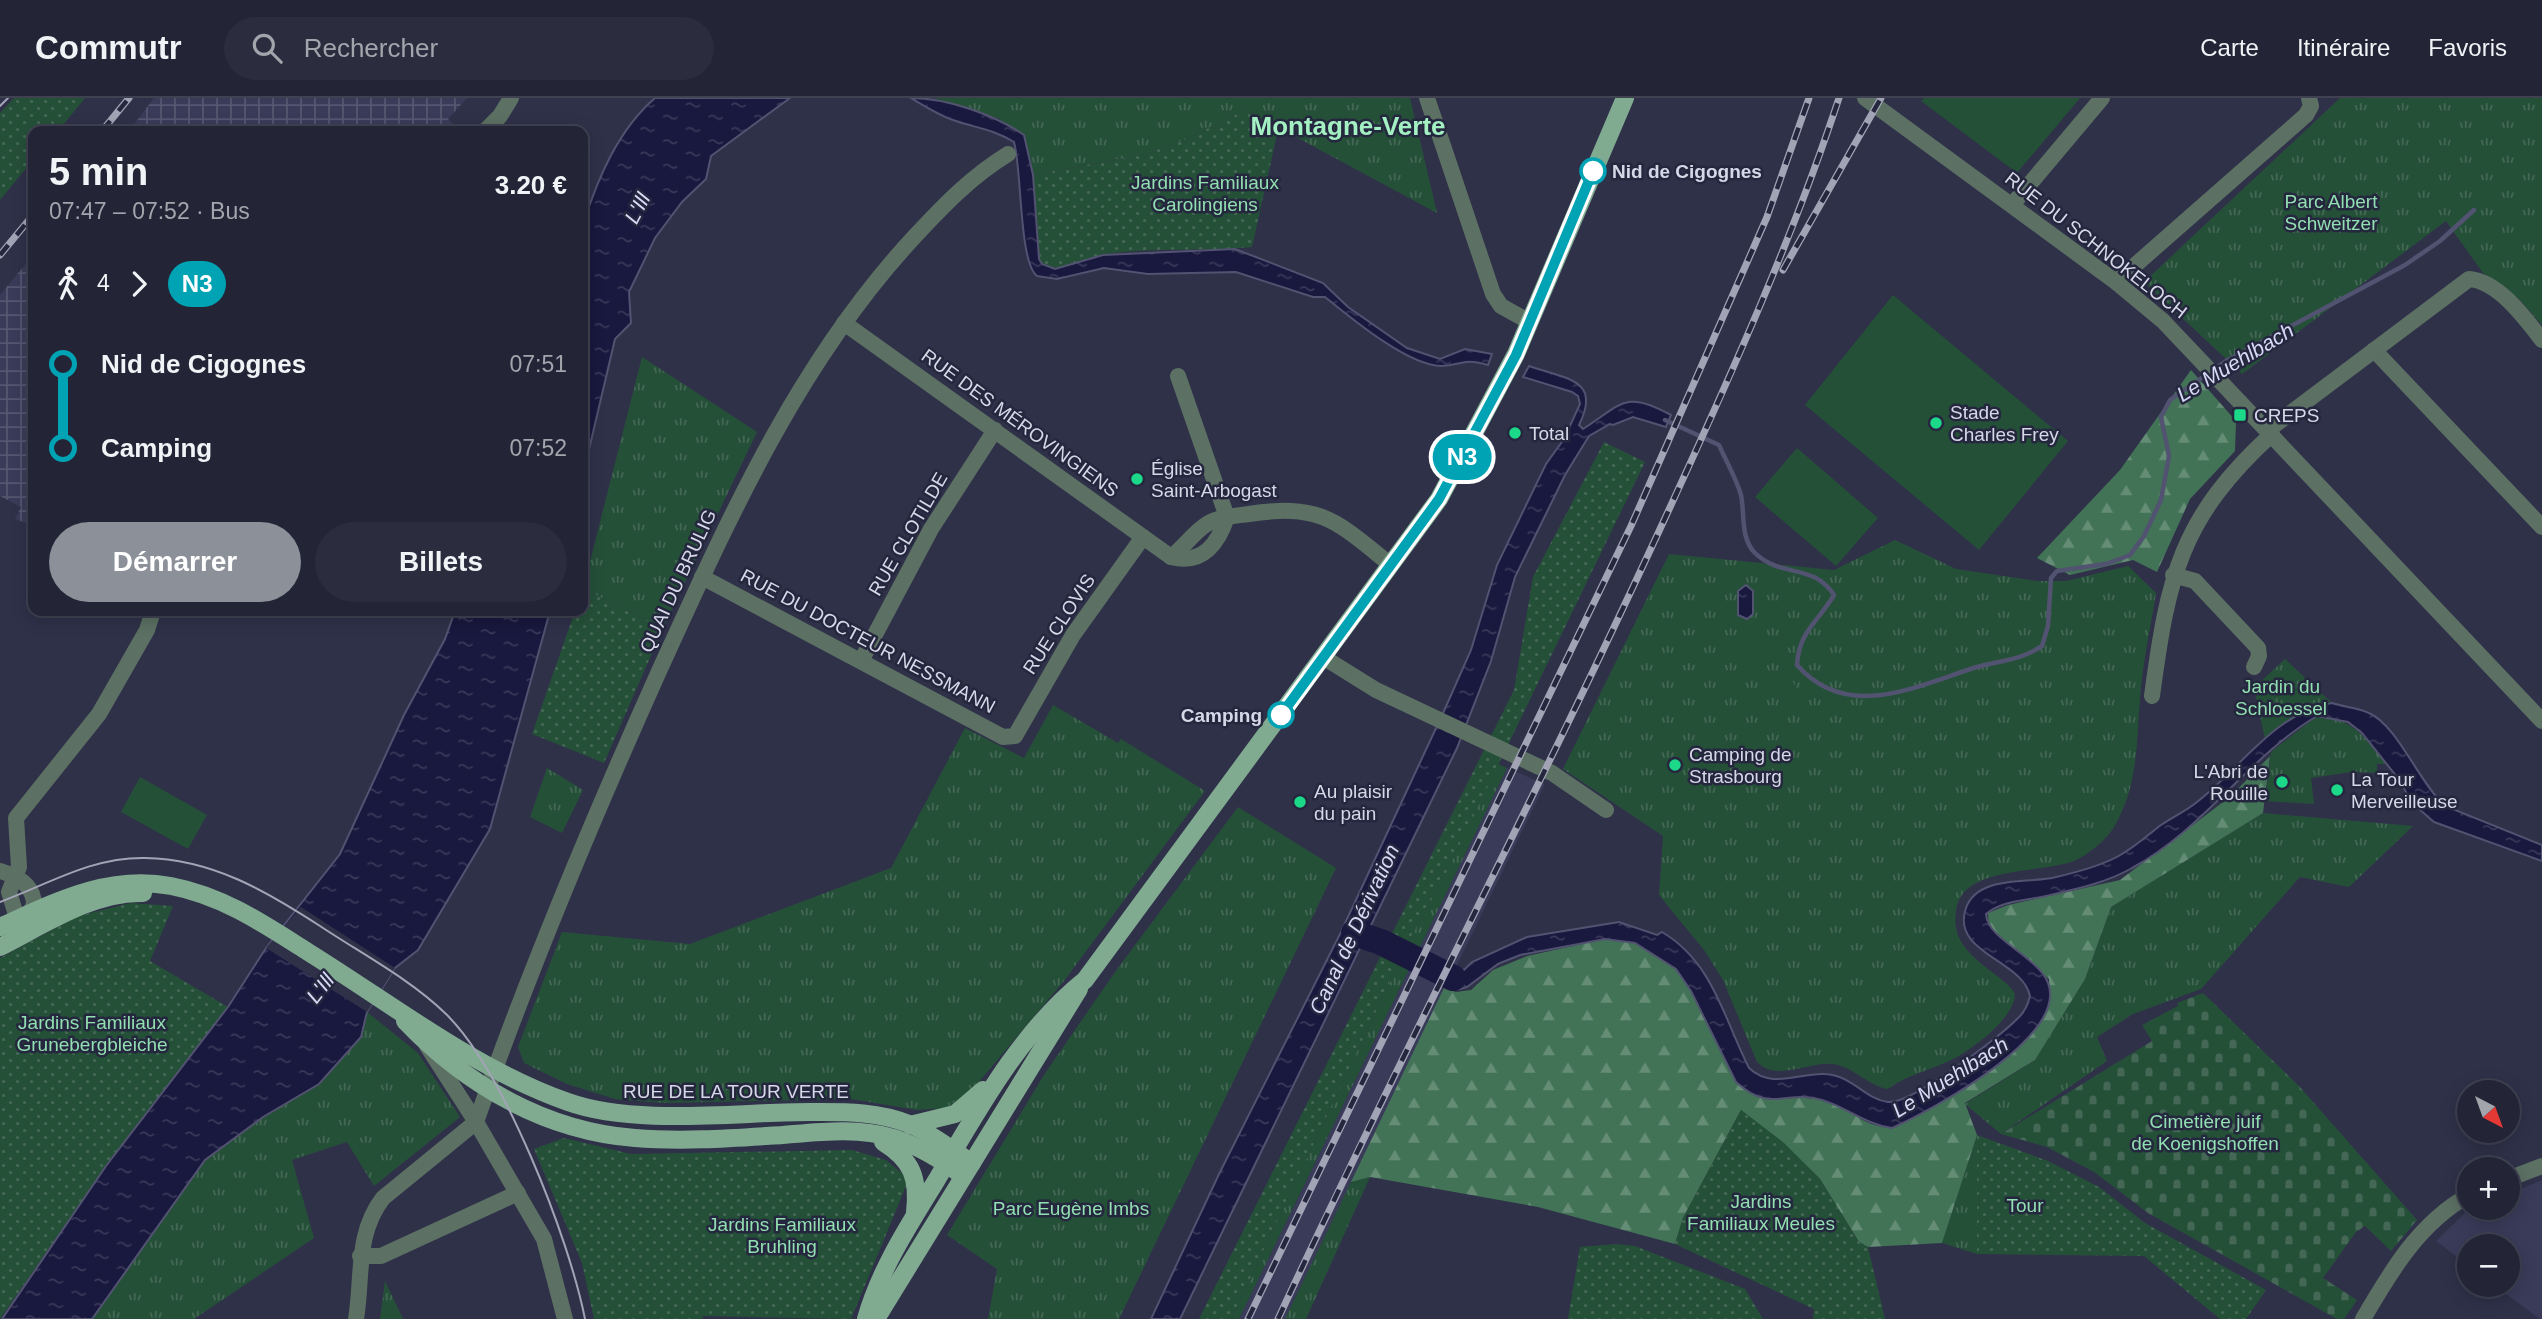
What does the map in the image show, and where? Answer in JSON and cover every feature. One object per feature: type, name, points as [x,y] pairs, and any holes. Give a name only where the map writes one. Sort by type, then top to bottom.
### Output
[{"type":"main road","points":[[876,1319],[1084,980],[1439,499],[1507,372],[1625,98]]},
{"type":"main road","points":[[0,939],[22,923],[78,893],[124,883],[168,885],[250,914],[383,999]]},
{"type":"main road","points":[[0,927],[51,921],[109,898],[135,893],[216,900]]},
{"type":"main road","points":[[0,947],[22,923]]},
{"type":"main road","points":[[866,1319],[880,1281],[949,1157],[1008,1066],[1057,1002],[1084,980]]},
{"type":"main road","name":"RUE DE LA TOUR VERTE","points":[[383,999],[495,1069],[535,1089],[599,1110],[660,1115],[857,1113],[910,1125],[968,1169]]},
{"type":"main road","name":"RUE DE LA TOUR VERTE","points":[[383,999],[456,1070],[525,1110],[578,1129],[615,1136],[663,1139],[838,1131],[893,1138],[949,1157]]},
{"type":"main road","points":[[910,1125],[955,1115],[1008,1066]]},
{"type":"main road","points":[[869,1134],[910,1164],[917,1194],[915,1215]]},
{"type":"street","points":[[490,126],[511,98]]},
{"type":"street","points":[[1427,98],[1493,294],[1501,306],[1528,321]]},
{"type":"street","name":"RUE DU SCHNOKELOCH","points":[[1865,98],[2116,282],[2164,321],[2542,721]]},
{"type":"street","points":[[2012,205],[2102,98]]},
{"type":"street","points":[[2116,282],[2306,115],[2310,102]]},
{"type":"street","name":"QUAI DU BRULIG","points":[[476,1122],[585,835],[702,577],[777,427],[844,323],[877,279],[947,202],[985,169],[1008,154]]},
{"type":"street","points":[[2152,696],[2162,618],[2185,543],[2206,508],[2238,466],[2270,432],[2469,279],[2490,286],[2542,340]]},
{"type":"street","name":"RUE DES MÉROVINGIENS","points":[[844,323],[1171,557],[1207,523],[1227,517],[1277,510],[1318,513],[1391,565]]},
{"type":"street","points":[[2374,350],[2542,527]]},
{"type":"street","points":[[1178,376],[1227,517]]},
{"type":"street","name":"RUE CLOTILDE","points":[[861,661],[931,529],[995,430]]},
{"type":"street","name":"RUE CLOVIS","points":[[1015,736],[1073,635],[1143,537]]},
{"type":"street","points":[[2173,575],[2195,581],[2258,648],[2259,656],[2254,667]]},
{"type":"street","name":"RUE DU DOCTEUR NESSMANN","points":[[702,577],[1003,737],[1015,736]]},
{"type":"street","points":[[22,923],[34,897],[9,877],[19,867],[16,818],[100,715],[147,630],[151,616]]},
{"type":"street","points":[[1323,657],[1376,690],[1552,773],[1606,810]]},
{"type":"street","points":[[423,1040],[476,1122],[544,1239],[565,1319]]},
{"type":"street","points":[[356,1319],[360,1256],[371,1217],[383,1198],[476,1122]]},
{"type":"street","points":[[2520,1174],[2542,1166]]},
{"type":"street","points":[[360,1256],[381,1256],[518,1194]]},
{"type":"street","points":[[2363,1319],[2394,1268],[2418,1236],[2457,1203]]},
{"type":"shaded area","points":[[154,98],[467,98],[448,119],[453,124],[451,126],[133,126]]},
{"type":"shaded area","points":[[28,261],[28,524],[15,519],[21,507],[0,496],[0,295]]},
{"type":"shaded area","points":[[1507,768],[1545,784],[1285,1319],[1239,1319]]},
{"type":"shaded area","points":[[2542,1180],[2542,1319],[2510,1297],[2520,1297],[2520,1234],[2457,1234],[2457,1257],[2436,1241],[2458,1220],[2520,1220],[2520,1189]]},
{"type":"green space","points":[[14,98],[85,98],[62,126],[28,126],[28,166],[0,200],[0,113]]},
{"type":"green space","points":[[934,98],[1410,98],[1437,213],[1246,110],[1186,139],[1146,154],[1033,175],[1030,157],[1000,119]]},
{"type":"green space","points":[[1924,98],[2080,98],[2017,173],[1921,101]]},
{"type":"green space","name":"Parc Albert Schweitzer","points":[[2340,98],[2542,98],[2542,325],[2518,298],[2483,273],[2446,221],[2242,374],[2144,282]]},
{"type":"green space","name":"Jardins Familiaux Carolingiens","points":[[1246,110],[1278,130],[1252,247],[1123,252],[1105,254],[1061,267],[1045,265],[1039,259],[1033,175],[1146,154],[1186,139]]},
{"type":"green space","name":"Stade Charles Frey","points":[[1893,295],[2068,441],[1979,550],[1805,405]]},
{"type":"green space","points":[[642,357],[757,432],[663,628],[588,591],[588,569]]},
{"type":"green space","points":[[2191,370],[2236,421],[2235,451],[2190,499],[2157,572],[2133,560],[2070,575],[2037,558],[2120,470]]},
{"type":"green space","points":[[1604,442],[1645,462],[1444,877],[1411,937],[1231,1319],[1199,1319],[1514,690],[1533,577]]},
{"type":"green space","points":[[1797,448],[1878,518],[1836,566],[1755,497]]},
{"type":"green space","points":[[1895,540],[1956,569],[2037,581],[2066,581],[2128,566],[2156,593],[2142,676],[2133,777],[2114,827],[2096,847],[2074,861],[1987,878],[1961,896],[1955,916],[1959,938],[1974,957],[2011,988],[2015,994],[2013,1003],[1993,1030],[1965,1052],[1888,1089],[1832,1064],[1783,1071],[1765,1068],[1757,1062],[1723,980],[1704,950],[1659,895],[1663,836],[1563,769],[1669,554],[1834,570]]},
{"type":"green space","points":[[588,591],[663,628],[604,763],[532,734],[573,616],[588,616]]},
{"type":"green space","points":[[1759,629],[1769,664],[1745,671],[1735,636]]},
{"type":"green space","name":"Jardin du Schloessel","points":[[2285,659],[2332,703],[2306,709],[2265,739],[2254,688]]},
{"type":"green space","points":[[1791,677],[1800,698],[1784,704],[1776,683]]},
{"type":"green space","points":[[1053,705],[1118,743],[1121,739],[1205,791],[1064,981],[972,1090],[947,1108],[917,1110],[851,1099],[664,1103],[615,1099],[567,1084],[524,1063],[518,1047],[562,932],[690,944],[891,868],[965,728],[1024,758]]},
{"type":"green space","name":"Jardin du Schloessel","points":[[2317,716],[2341,721],[2358,731],[2387,764],[2377,764],[2377,773],[2352,772],[2311,778],[2314,804],[2265,801],[2271,752]]},
{"type":"green space","points":[[2270,756],[2263,813],[2111,907],[2085,979],[2035,1060],[1965,1103],[1977,1135],[1942,1243],[1868,1247],[1859,1242],[1820,1179],[1782,1142],[1741,1110],[1683,1218],[1675,1244],[1538,1207],[1370,1177],[1351,1182],[1444,988],[1456,992],[1471,990],[1493,970],[1527,956],[1605,939],[1635,943],[1676,969],[1691,991],[1736,1082],[1746,1090],[1765,1098],[1817,1099],[1839,1106],[1869,1123],[1880,1126],[1902,1124],[1963,1088],[2006,1058],[2038,1025],[2048,1006],[2049,979],[1989,927],[1988,913],[2008,905],[2120,880],[2231,796]]},
{"type":"green space","points":[[1498,764],[1507,768],[1239,1319],[1231,1319],[1411,937],[1444,877]]},
{"type":"green space","points":[[547,768],[583,790],[562,833],[530,817]]},
{"type":"green space","points":[[140,777],[207,815],[188,849],[121,812]]},
{"type":"green space","name":"Parc Eugène Imbs","points":[[1238,807],[1336,868],[1119,1319],[988,1319],[997,1269],[947,1235],[1044,1075],[1115,972]]},
{"type":"green space","points":[[2263,813],[2413,826],[2349,887],[2300,877],[2201,989],[2133,1014],[2097,1037],[2107,1061],[2001,1134],[1965,1104],[2035,1060],[2085,979],[2111,907]]},
{"type":"green space","name":"Jardins Familiaux Grunebergbleiche","points":[[131,903],[173,906],[150,961],[228,1007],[106,1166],[0,1319],[0,958],[78,916]]},
{"type":"green space","name":"Cimetière juif de Koenigshoffen","points":[[2203,993],[2299,1086],[2417,1220],[2391,1251],[2365,1226],[2356,1232],[2323,1278],[2357,1300],[2344,1319],[2337,1319],[2148,1213],[2094,1172],[2047,1147],[2001,1134],[2152,1041],[2142,1025],[2178,1006],[2177,1003]]},
{"type":"green space","points":[[367,1012],[418,1053],[460,1117],[374,1186],[347,1142],[292,1160],[314,1238],[194,1319],[92,1319],[205,1160],[263,1117],[319,1084],[361,1037]]},
{"type":"green space","name":"Jardins Familiaux Meules","points":[[1741,1110],[1783,1142],[1820,1179],[1859,1242],[1868,1247],[1885,1319],[1813,1319],[1814,1309],[1675,1244],[1683,1218]]},
{"type":"green space","points":[[1977,1135],[1977,1254],[1942,1243]]},
{"type":"green space","name":"Tour","points":[[1977,1135],[2048,1161],[2099,1187],[2145,1223],[2266,1290],[2246,1319],[2220,1319],[2144,1256],[1977,1254]]},
{"type":"green space","name":"Jardins Familiaux Bruhling","points":[[564,1138],[631,1154],[852,1150],[886,1160],[909,1179],[851,1319],[703,1316],[702,1319],[594,1319],[582,1263],[534,1149]]},
{"type":"green space","points":[[1370,1177],[1306,1319],[1285,1319],[1351,1182]]},
{"type":"green space","points":[[1615,1244],[1635,1246],[1745,1289],[1763,1319],[1568,1319],[1580,1247]]},
{"type":"green space","points":[[385,1281],[403,1319],[380,1319]]},
{"type":"water","name":"L'Ill","points":[[655,98],[790,98],[711,156],[706,179],[682,202],[655,238],[629,292],[631,323],[615,339],[588,454],[588,209],[611,156],[642,111]]},
{"type":"water","points":[[911,98],[955,104],[999,121],[1024,135],[1033,175],[1039,259],[1042,264],[1055,269],[1103,255],[1235,249],[1323,283],[1348,307],[1407,348],[1440,359],[1465,349],[1492,354],[1488,365],[1472,362],[1448,366],[1427,364],[1380,339],[1325,297],[1313,297],[1236,272],[1148,274],[1104,268],[1057,279],[1037,276],[1031,268],[1027,254],[1014,142],[993,132],[944,117]]},
{"type":"water","name":"Canal de Dérivation","points":[[1529,366],[1567,378],[1583,390],[1586,398],[1585,410],[1579,425],[1583,429],[1624,403],[1643,403],[1671,415],[1666,427],[1633,417],[1610,424],[1589,436],[1565,475],[1515,577],[1491,661],[1457,748],[1180,1319],[1151,1319],[1220,1172],[1341,932],[1471,650],[1497,565],[1546,464],[1564,439],[1580,404],[1578,396],[1572,392],[1523,377]]},
{"type":"water","points":[[1746,585],[1753,591],[1753,614],[1747,619],[1738,615],[1738,591]]},
{"type":"water","name":"L'Ill","points":[[453,616],[549,616],[490,829],[418,950],[395,968],[367,1012],[361,1037],[319,1084],[263,1117],[205,1160],[92,1319],[2,1319],[106,1166],[228,1007],[266,948],[340,854],[404,715],[445,639]]},
{"type":"water","points":[[2332,703],[2365,711],[2379,720],[2399,742],[2445,806],[2542,845],[2542,861],[2434,822],[2411,802],[2401,782],[2362,733],[2348,722],[2317,716],[2269,752],[2182,834],[2132,868],[2088,886],[2005,904],[1986,914],[1993,930],[2043,974],[2050,996],[2042,1019],[2024,1042],[1998,1065],[1938,1104],[1892,1128],[1822,1100],[1809,1097],[1769,1099],[1748,1092],[1736,1082],[1691,991],[1676,969],[1635,943],[1605,939],[1520,955],[1498,964],[1467,987],[1460,989],[1448,984],[1456,969],[1464,970],[1472,962],[1527,937],[1619,922],[1657,935],[1662,932],[1694,959],[1705,975],[1749,1068],[1767,1078],[1777,1079],[1816,1074],[1835,1075],[1880,1100],[1899,1100],[1934,1082],[1975,1054],[2019,1017],[2028,1003],[2030,996],[2025,984],[1968,936],[1964,923],[1966,908],[1972,898],[1991,886],[2052,878],[2088,869],[2114,858],[2197,802],[2275,730],[2311,709]]},
{"type":"pier","points":[[301,907],[395,968],[367,1012],[266,948]]},
{"type":"waterway","name":"Le Muehlbach","points":[[1665,420],[1719,445],[1739,489],[1745,533],[1755,553],[1776,566],[1816,578],[1834,595],[1805,635],[1797,665],[1817,682],[1838,692],[1861,696],[1908,690],[1977,667],[2018,657],[2042,646],[2048,626],[2051,578],[2057,571],[2106,564],[2130,555],[2144,536],[2161,500],[2169,456],[2161,417],[2170,400],[2226,361],[2405,265],[2440,241],[2474,210]]},
{"type":"waterway","name":"Le Muehlbach","points":[[1354,933],[1381,942],[1453,978]]},
{"type":"tram line","points":[[0,106],[8,98]]},
{"type":"tram line","points":[[0,902],[106,862],[145,858],[193,864],[259,889],[401,978],[446,1014],[468,1040],[490,1074],[511,1114],[549,1202],[565,1245],[585,1319]]},
{"type":"railway","points":[[106,126],[129,98]]},
{"type":"railway","points":[[1248,1319],[1631,526],[1767,217],[1809,98]]},
{"type":"railway","points":[[1278,1319],[1666,516],[1780,257],[1839,98]]},
{"type":"railway","points":[[1783,270],[1881,98]]},
{"type":"railway","points":[[0,255],[28,221]]},
{"type":"bus line","name":"N3","points":[[1281,715],[1439,499],[1516,355],[1537,299],[1593,171]]},
{"type":"place","name":"Nid de Cigognes","points":[[1593,171]]},
{"type":"place","name":"CREPS","points":[[2240,415]]},
{"type":"place","name":"Stade Charles Frey","points":[[1936,423]]},
{"type":"place","name":"Total","points":[[1515,433]]},
{"type":"place","name":"Église Saint-Arbogast","points":[[1137,479]]},
{"type":"place","name":"Camping","points":[[1281,715]]},
{"type":"place","name":"Camping de Strasbourg","points":[[1675,765]]},
{"type":"place","name":"L'Abri de Rouille","points":[[2282,782]]},
{"type":"place","name":"La Tour Merveilleuse","points":[[2337,790]]},
{"type":"place","name":"Au plaisir du pain","points":[[1300,802]]},
{"type":"district","name":"Montagne-Verte","points":[[1348,126]]}]
